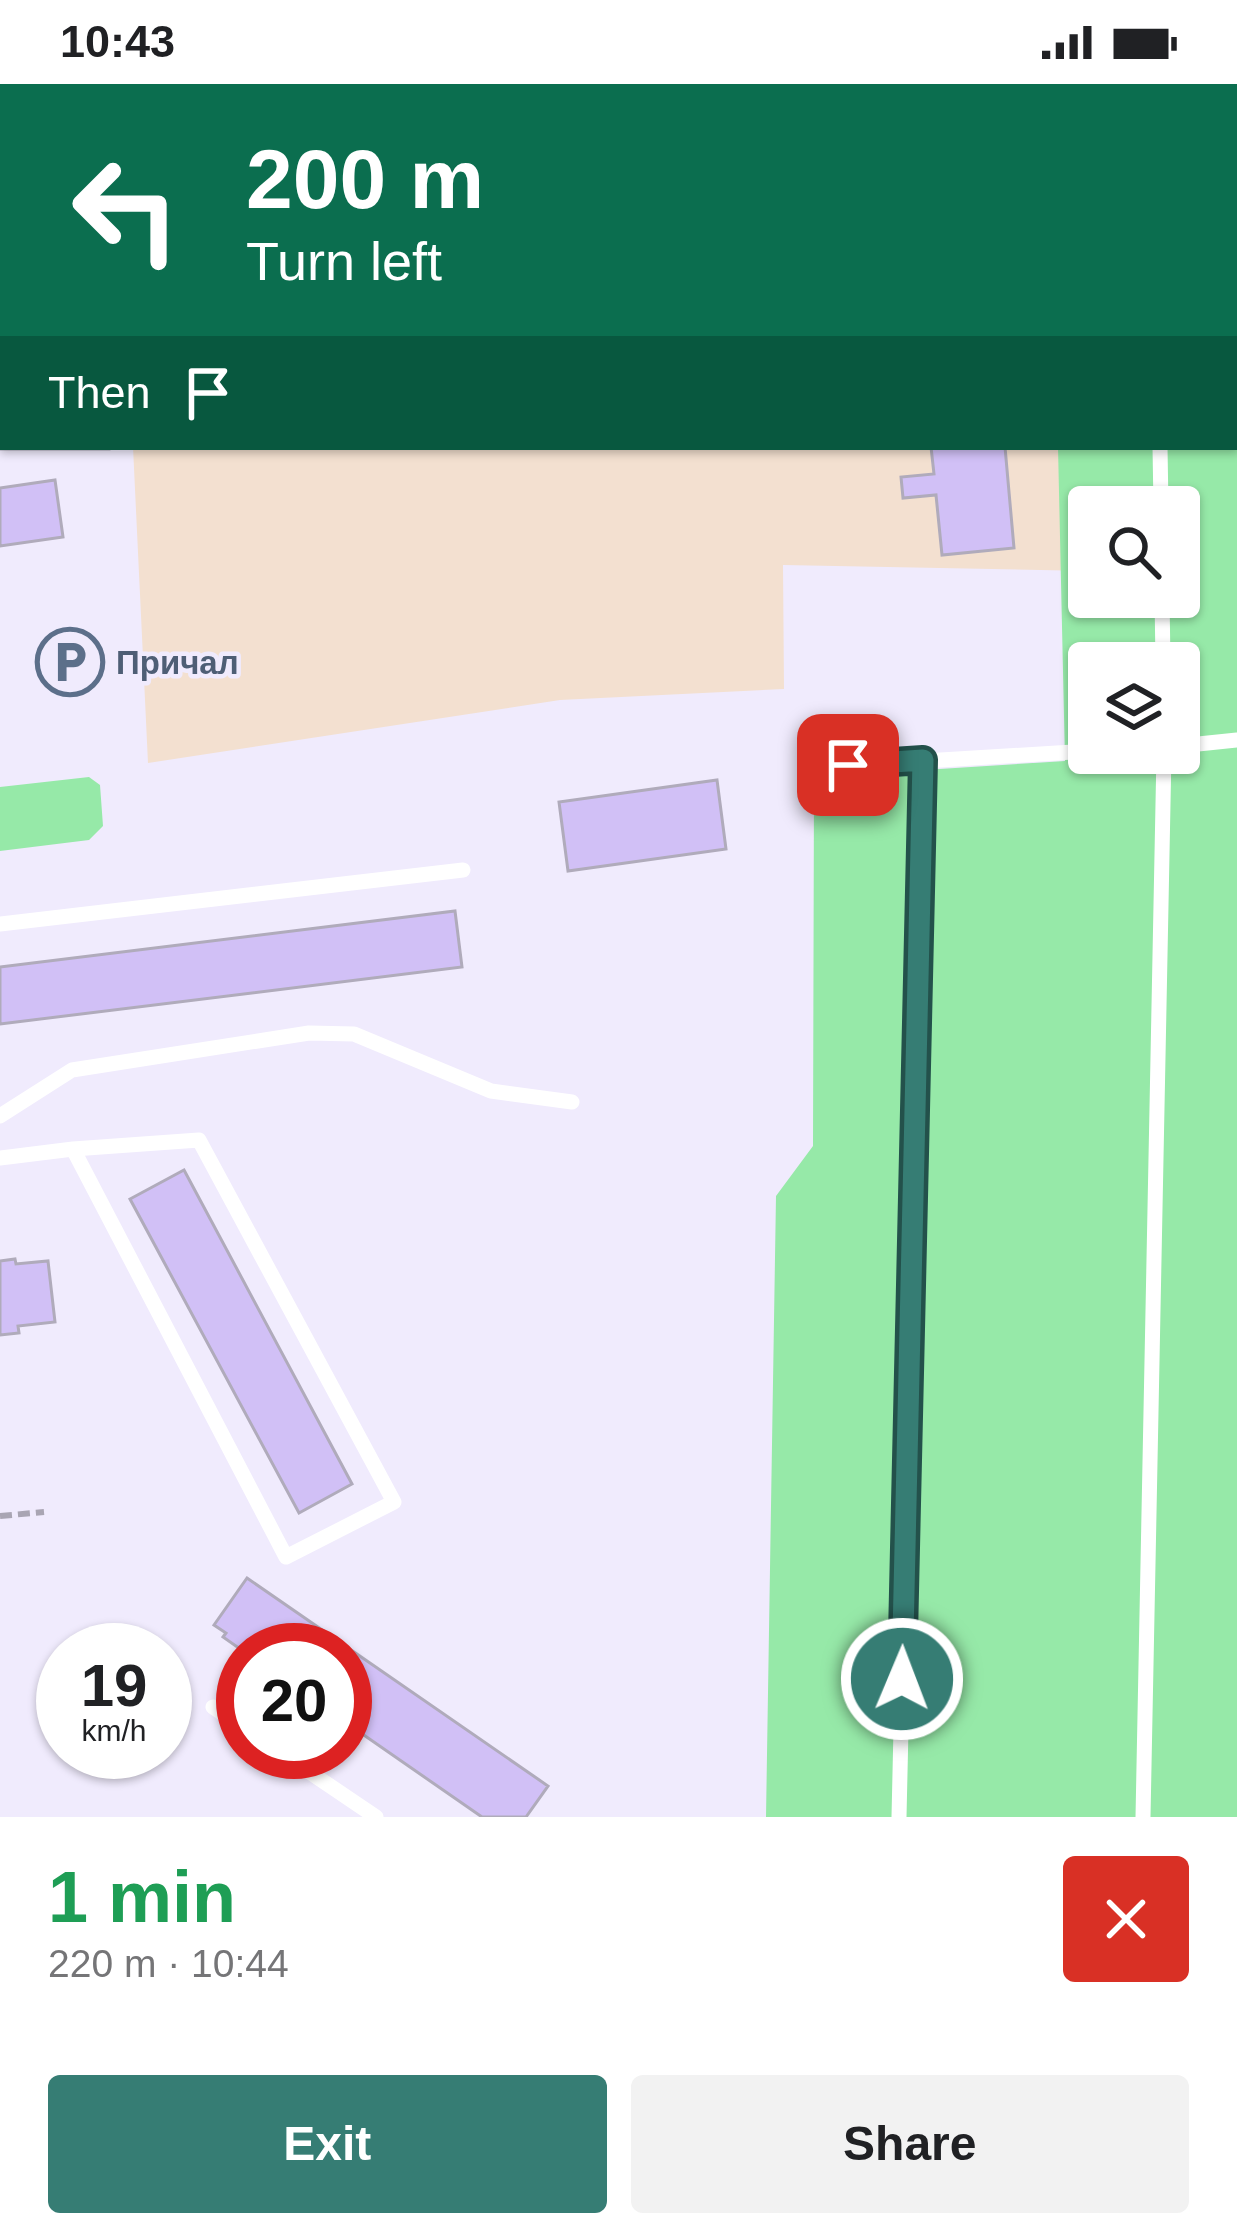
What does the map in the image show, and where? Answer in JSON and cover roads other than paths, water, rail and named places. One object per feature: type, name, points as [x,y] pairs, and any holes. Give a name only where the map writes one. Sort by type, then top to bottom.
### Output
[{"type":"lane","points":[[1160,450],[1161,486]]},
{"type":"lane","points":[[1200,744],[1237,740]]},
{"type":"lane","points":[[810,768],[1068,752]]},
{"type":"lane","points":[[899,1817],[923,760]]},
{"type":"lane","points":[[1143,1817],[1164,774]]},
{"type":"lane","points":[[0,924],[463,870]]},
{"type":"lane","points":[[0,1116],[72,1070],[309,1033],[355,1034],[491,1091],[572,1102]]},
{"type":"lane","points":[[0,1158],[73,1149],[199,1140],[394,1502],[286,1557],[73,1149]]},
{"type":"lane","points":[[320,1779],[376,1817]]},
{"type":"place","name":"Причал","points":[[70,662]]}]
